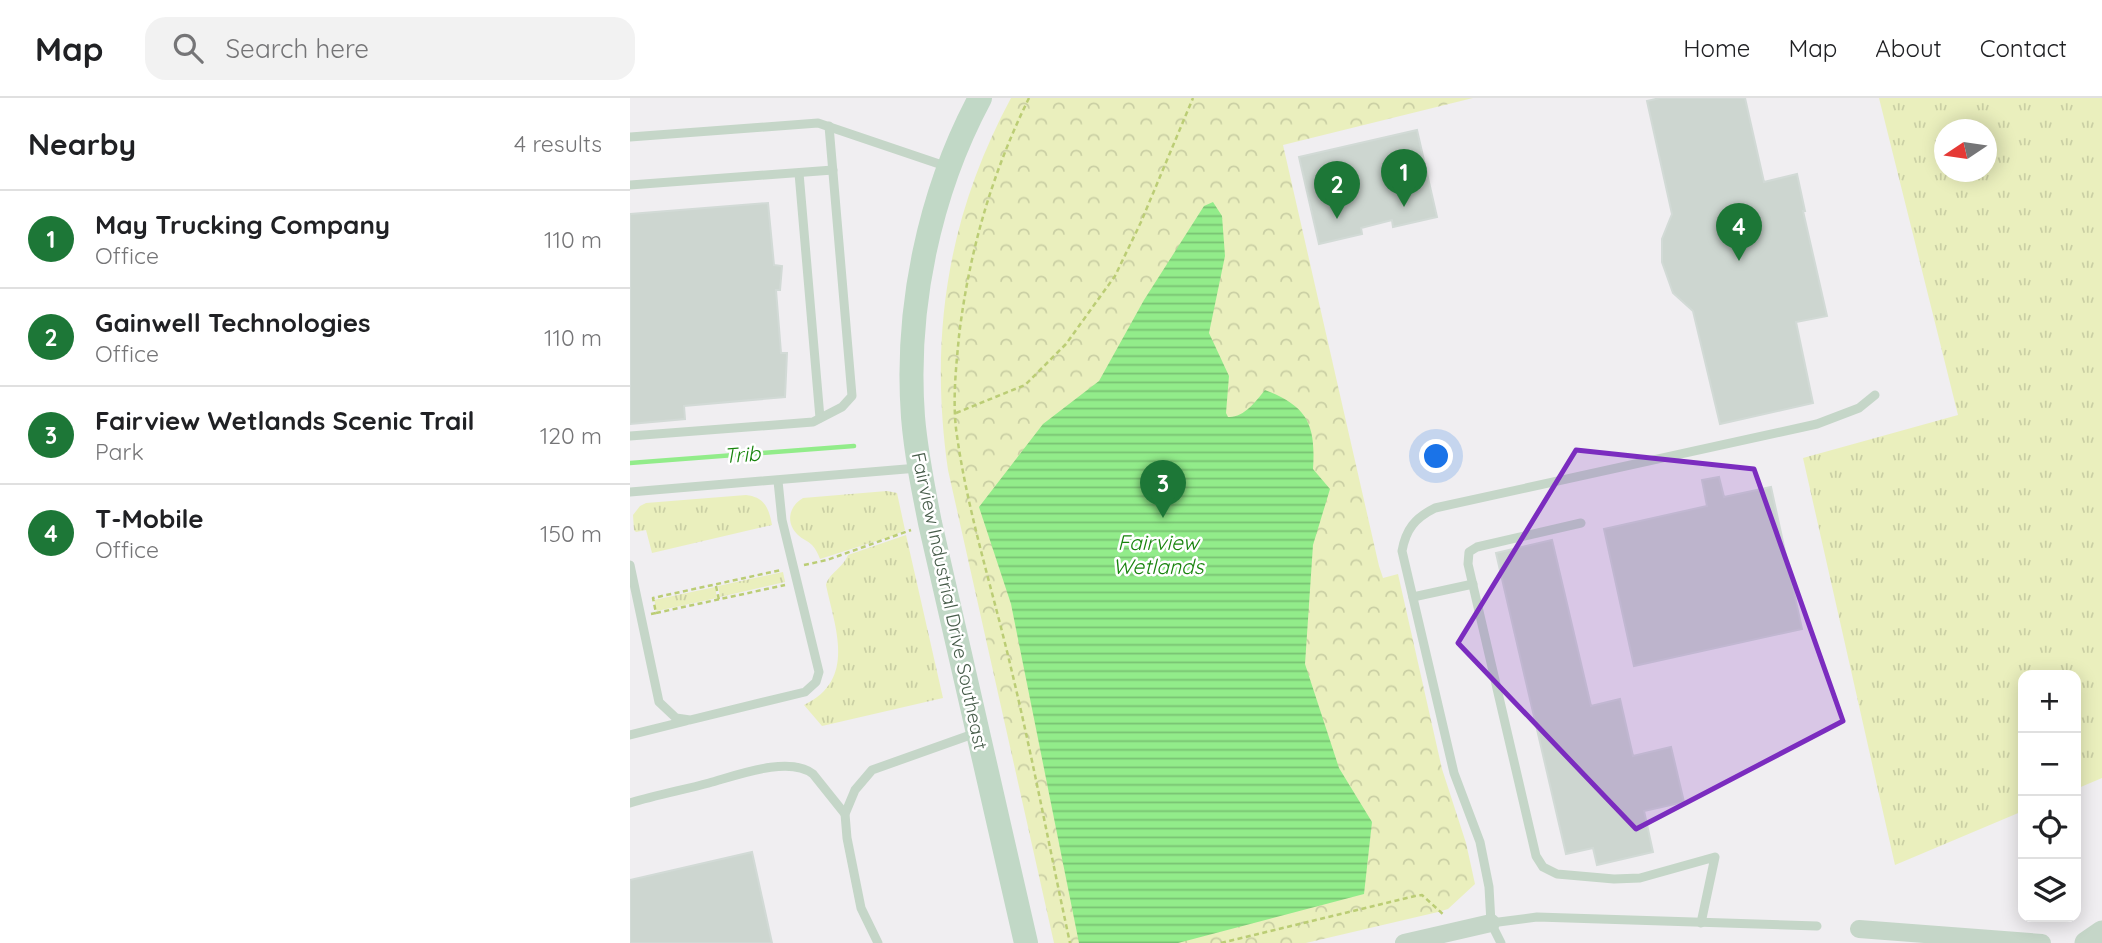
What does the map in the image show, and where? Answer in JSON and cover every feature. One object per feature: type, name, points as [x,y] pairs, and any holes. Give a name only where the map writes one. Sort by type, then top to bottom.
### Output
[{"type":"main road","name":"Fairview Industrial Drive Southeast","points":[[981,98],[949,167],[926,246],[915,314],[913,417],[930,523],[1026,943]]},
{"type":"street","points":[[1404,943],[1491,923]]},
{"type":"street","points":[[1858,929],[2042,943]]},
{"type":"street","points":[[2086,943],[2102,932]]},
{"type":"lane","points":[[630,137],[818,123],[949,167]]},
{"type":"lane","points":[[630,436],[813,422],[842,407],[852,396],[829,126]]},
{"type":"lane","points":[[630,185],[832,170]]},
{"type":"lane","points":[[799,173],[820,418]]},
{"type":"lane","points":[[1501,943],[1491,923],[1489,887],[1480,842],[1454,773],[1402,551],[1405,535],[1413,523],[1435,508],[1817,424],[1859,408],[1875,395]]},
{"type":"lane","points":[[630,492],[920,468]]},
{"type":"lane","points":[[630,735],[806,692],[816,682],[819,672],[782,520],[778,481]]},
{"type":"lane","points":[[1581,523],[1477,547],[1469,552],[1468,564],[1536,856],[1543,867],[1557,874],[1614,879],[1640,877],[1715,857],[1701,923]]},
{"type":"lane","points":[[630,565],[659,702],[676,718],[691,720]]},
{"type":"lane","points":[[1413,597],[1473,583]]},
{"type":"lane","points":[[878,943],[861,908],[847,838],[845,814],[855,790],[872,770],[978,732]]},
{"type":"lane","points":[[630,803],[753,770],[798,768],[807,769],[813,774],[845,814]]},
{"type":"lane","points":[[1491,923],[1537,917],[1817,926]]},
{"type":"path","points":[[1029,98],[1001,161],[966,280],[955,375],[956,434],[968,494],[1012,670],[1070,943]]},
{"type":"path","points":[[956,413],[1025,385],[1066,344],[1115,276],[1141,222],[1193,98]]},
{"type":"path","points":[[656,614],[653,598],[827,560],[930,523]]},
{"type":"path","points":[[716,584],[719,600]]},
{"type":"path","points":[[641,617],[785,585]]},
{"type":"path","points":[[1221,943],[1422,895],[1460,930]]},
{"type":"highlighted area","points":[[1576,450],[1754,469],[1843,721],[1636,829],[1458,643]]},
{"type":"green space","points":[[1011,98],[1473,98],[1283,145],[1379,566],[1383,578],[1398,574],[1442,769],[1466,843],[1475,884],[1448,909],[1306,943],[1054,943],[948,470],[943,421],[941,372],[948,279],[971,188]]},
{"type":"green space","points":[[1879,98],[2102,98],[2102,778],[2081,787],[2081,670],[2018,670],[2018,813],[1895,865],[1803,458],[1958,415]]},
{"type":"green space","points":[[887,491],[897,493],[905,530],[895,535],[820,559],[813,547],[798,535],[791,525],[790,515],[794,505],[803,498]]},
{"type":"green space","points":[[746,495],[762,501],[772,525],[652,553],[646,530],[634,530],[633,515],[646,503]]},
{"type":"green space","points":[[906,535],[943,698],[822,726],[804,705],[821,694],[831,682],[837,667],[837,635],[826,585],[848,555]]},
{"type":"green space","points":[[783,572],[785,582],[720,597],[718,586]]},
{"type":"green space","points":[[715,587],[717,598],[657,611],[654,600]]},
{"type":"water","name":"Fairview Wetlands","points":[[1213,202],[1222,216],[1225,256],[1209,333],[1229,376],[1226,413],[1228,417],[1239,415],[1254,404],[1265,390],[1291,403],[1306,419],[1310,428],[1314,453],[1313,469],[1330,489],[1313,545],[1305,664],[1339,768],[1372,822],[1364,894],[1178,943],[1079,943],[1011,604],[979,507],[1043,424],[1099,381],[1144,300],[1204,206]]},
{"type":"building","points":[[1660,98],[1745,98],[1764,182],[1797,174],[1827,316],[1796,322],[1813,403],[1720,424],[1693,311],[1673,293],[1662,262],[1662,239],[1672,214],[1647,101]]},
{"type":"building","points":[[1417,130],[1437,217],[1393,227],[1392,220],[1361,228],[1362,234],[1319,244],[1299,157]]},
{"type":"building","points":[[768,203],[774,265],[782,266],[780,290],[776,290],[781,353],[787,353],[785,397],[684,406],[685,419],[630,424],[630,214]]},
{"type":"building","points":[[1719,477],[1724,497],[1771,487],[1802,629],[1634,666],[1604,529],[1707,506],[1702,480]]},
{"type":"building","points":[[1552,540],[1591,706],[1620,699],[1633,756],[1671,747],[1684,802],[1644,811],[1653,852],[1597,865],[1593,848],[1566,854],[1496,553]]},
{"type":"building","points":[[752,852],[772,943],[630,943],[630,880]]},
{"type":"waterway","name":"Trib","points":[[630,463],[854,446]]},
{"type":"place","name":"May Trucking Company","points":[[1404,207]]},
{"type":"place","name":"Gainwell Technologies","points":[[1337,219]]},
{"type":"place","name":"T-Mobile","points":[[1739,261]]},
{"type":"place","name":"Fairview Wetlands Scenic Trail","points":[[1163,518]]}]
